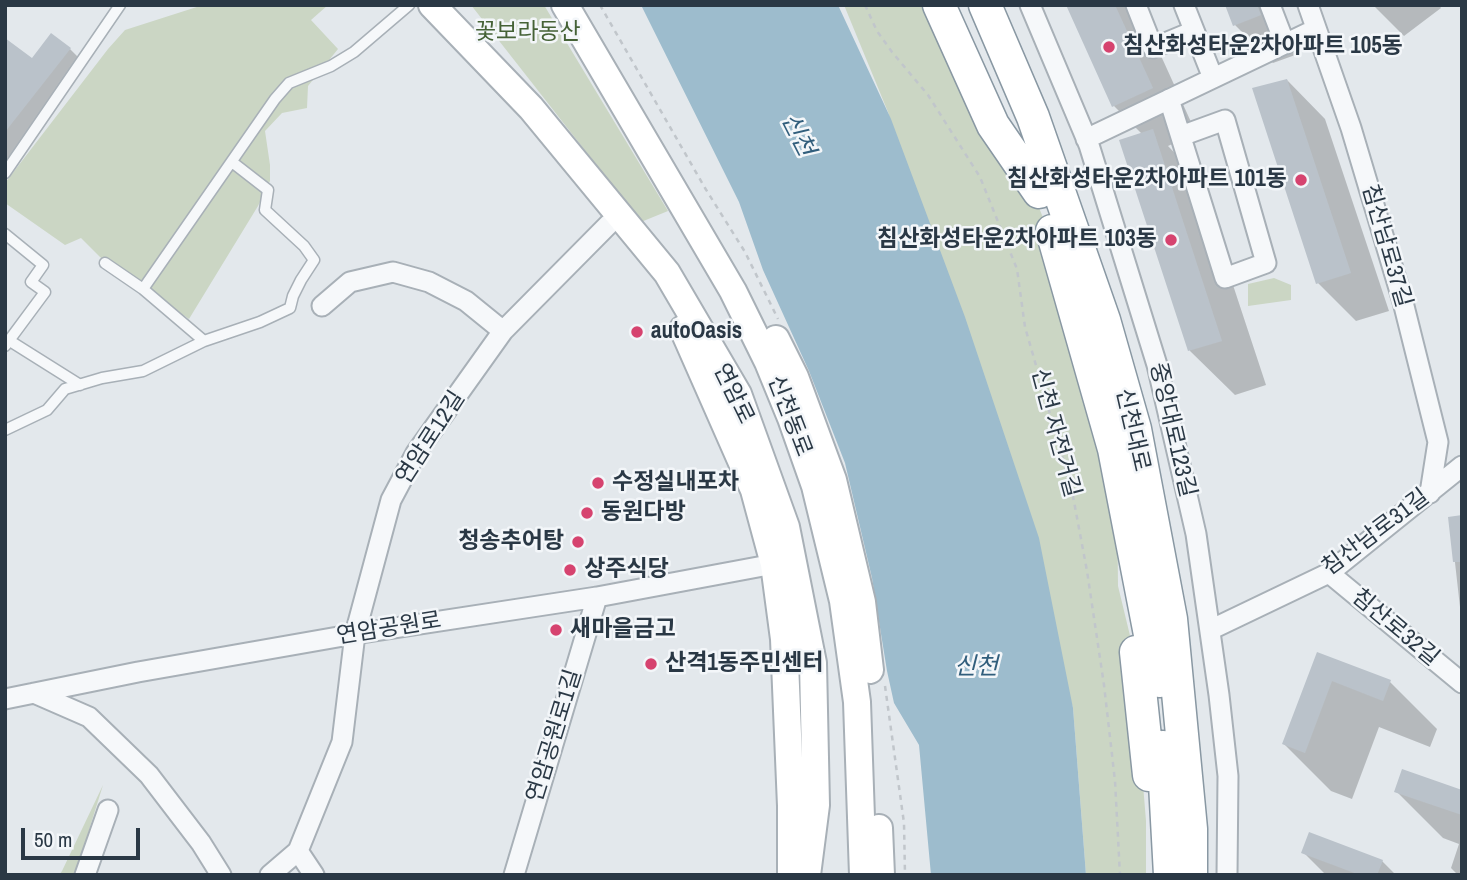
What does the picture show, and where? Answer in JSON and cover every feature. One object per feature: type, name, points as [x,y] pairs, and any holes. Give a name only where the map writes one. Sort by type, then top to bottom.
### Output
[{"type":"highway","points":[[939,5],[993,125],[1039,192]]},
{"type":"highway","name":"신천대로","points":[[981,8],[1022,146],[1124,439],[1171,620],[1191,829],[1191,875]]},
{"type":"highway","name":"신천대로","points":[[981,8],[1033,117],[1104,320],[1160,688],[1170,875]]},
{"type":"highway","points":[[1124,439],[1123,563],[1140,677],[1153,821],[1154,875]]},
{"type":"highway","points":[[1124,439],[1163,503],[1190,645],[1203,756],[1209,875]]},
{"type":"main road","name":"연암로","points":[[431,5],[628,247],[680,321],[754,490],[774,564],[784,639],[792,806],[791,875]]},
{"type":"main road","name":"연암로","points":[[431,5],[531,108],[667,273],[738,394],[786,527],[813,663],[816,805],[807,875]]},
{"type":"main road","name":"신천동로","points":[[565,5],[733,291],[773,373],[815,485],[843,601],[858,702],[863,875]]},
{"type":"main road","name":"신천동로","points":[[585,5],[741,271],[795,377],[832,480],[862,602],[874,701],[881,875]]},
{"type":"street","name":"중앙대로123길","points":[[1030,5],[1086,139],[1157,365],[1196,534],[1228,776],[1227,875]]},
{"type":"street","points":[[1136,5],[1153,48],[1194,30]]},
{"type":"street","points":[[1184,5],[1213,78]]},
{"type":"street","points":[[1270,5],[1285,44]]},
{"type":"street","name":"침산남로37길","points":[[1308,5],[1351,128],[1403,302],[1438,442],[1430,492]]},
{"type":"street","points":[[1086,139],[1316,29]]},
{"type":"street","points":[[1169,99],[1225,278],[1266,263],[1225,120],[1181,136]]},
{"type":"street","name":"연암로12길","points":[[298,851],[342,742],[355,634],[391,500],[416,453],[503,331],[609,224]]},
{"type":"street","points":[[322,306],[350,282],[393,272],[429,282],[466,301],[503,331]]},
{"type":"street","name":"침산남로31길","points":[[1210,630],[1329,573],[1462,466]]},
{"type":"street","name":"연암공원로","points":[[5,699],[138,672],[355,634],[597,597],[774,564]]},
{"type":"street","name":"침산로32길","points":[[1329,573],[1462,682]]},
{"type":"street","name":"연암공원로1길","points":[[514,875],[597,597]]},
{"type":"street","points":[[34,693],[89,718],[149,775],[201,843],[221,875]]},
{"type":"street","points":[[85,875],[108,810]]},
{"type":"street","points":[[270,875],[298,851],[314,875]]},
{"type":"lane","points":[[5,173],[120,5]]},
{"type":"lane","points":[[143,289],[275,99],[289,83],[331,66],[354,52],[409,5]]},
{"type":"lane","points":[[5,430],[47,410],[65,389],[102,378],[143,371],[204,341],[260,322],[290,308],[297,288],[314,260],[304,246],[265,210],[268,190],[232,162]]},
{"type":"lane","points":[[5,234],[43,265],[31,282],[44,292],[8,343],[80,385]]},
{"type":"lane","points":[[105,262],[143,289],[204,341]]},
{"type":"path","name":"신천 자전거길","points":[[865,5],[877,31],[928,95],[979,177],[1017,269],[1025,327],[1072,491],[1084,558],[1115,781],[1120,875]]},
{"type":"green space","points":[[203,5],[328,5],[311,20],[338,49],[308,86],[307,108],[282,113],[265,131],[270,181],[258,206],[189,319],[100,257],[81,238],[65,245],[5,203],[5,183],[125,30]]},
{"type":"green space","name":"꽃보라동산","points":[[471,5],[544,5],[668,211],[641,222]]},
{"type":"green space","points":[[844,5],[957,5],[1048,230],[1117,489],[1118,586],[1140,677],[1137,711],[1146,821],[1146,875],[1086,875],[1073,708],[888,112]]},
{"type":"green space","points":[[1274,278],[1291,285],[1291,300],[1248,306],[1248,284]]},
{"type":"green space","points":[[103,785],[75,875],[59,875],[62,871]]},
{"type":"water","name":"신천","points":[[641,5],[838,5],[891,119],[965,317],[1039,538],[1073,708],[1086,875],[931,875],[919,745],[894,703],[872,578],[845,463],[809,371],[763,270],[739,202]]},
{"type":"building","name":"침산화성타운2차아파트 105동","points":[[1066,5],[1115,5],[1153,88],[1112,107]]},
{"type":"building","points":[[1225,5],[1257,5],[1261,15],[1233,26]]},
{"type":"building","points":[[51,33],[71,48],[5,132],[5,38],[32,58]]},
{"type":"building","name":"침산화성타운2차아파트 101동","points":[[1287,79],[1351,273],[1316,284],[1252,88]]},
{"type":"building","name":"침산화성타운2차아파트 103동","points":[[1153,129],[1222,341],[1188,351],[1119,140]]},
{"type":"building","points":[[1462,515],[1462,562],[1453,562],[1448,517]]},
{"type":"building","points":[[1317,652],[1391,680],[1383,701],[1332,681],[1305,753],[1282,744]]},
{"type":"building","points":[[1402,769],[1462,790],[1462,815],[1394,792]]},
{"type":"building","points":[[1309,832],[1383,860],[1377,875],[1360,875],[1301,853]]},
{"type":"place","name":"침산화성타운2차아파트 105동","points":[[1109,47]]},
{"type":"place","name":"침산화성타운2차아파트 101동","points":[[1301,180]]},
{"type":"place","name":"침산화성타운2차아파트 103동","points":[[1171,240]]},
{"type":"place","name":"autoOasis","points":[[637,332]]},
{"type":"place","name":"수정실내포차","points":[[598,483]]},
{"type":"place","name":"동원다방","points":[[587,513]]},
{"type":"place","name":"청송추어탕","points":[[578,542]]},
{"type":"place","name":"상주식당","points":[[570,570]]},
{"type":"place","name":"새마을금고","points":[[556,630]]},
{"type":"place","name":"산격1동주민센터","points":[[651,664]]}]
